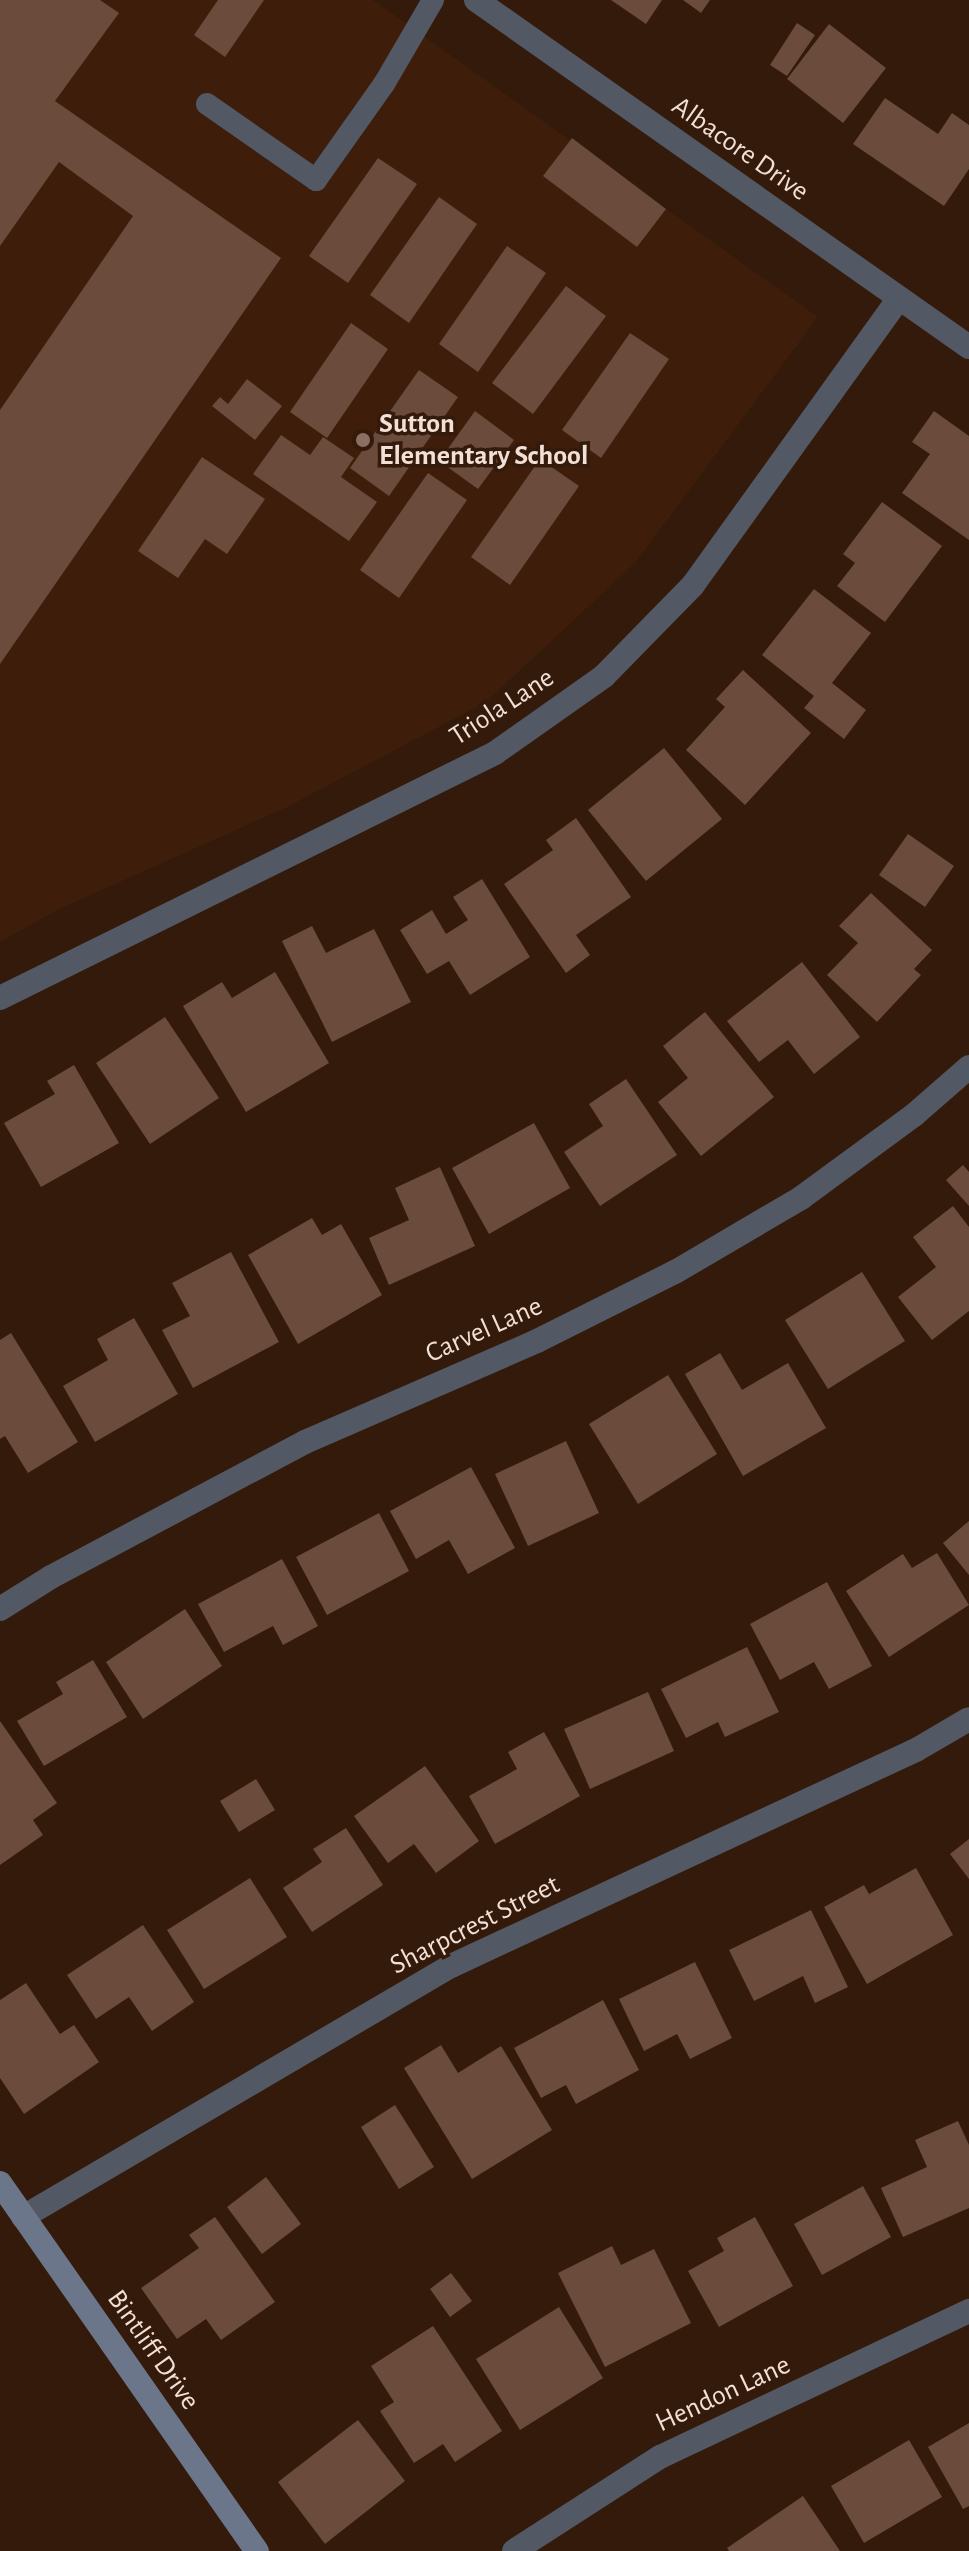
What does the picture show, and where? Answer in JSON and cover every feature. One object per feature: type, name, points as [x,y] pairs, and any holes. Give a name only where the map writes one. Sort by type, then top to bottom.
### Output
[{"type":"street","name":"Albacore Drive","points":[[476,0],[969,347]]},
{"type":"street","name":"Triola Lane","points":[[0,998],[495,753],[604,676],[693,585],[899,298]]},
{"type":"street","name":"Carvel Lane","points":[[0,1609],[51,1577],[305,1442],[537,1341],[675,1272],[801,1198],[914,1115],[969,1067]]},
{"type":"street","name":"Sharpcrest Street","points":[[23,2217],[451,1966],[916,1750],[969,1719]]},
{"type":"street","name":"Bintliff Drive","points":[[0,2183],[257,2551]]},
{"type":"street","name":"Hendon Lane","points":[[514,2551],[660,2457],[969,2311]]},
{"type":"lane","points":[[207,104],[316,180],[384,84],[433,0]]},
{"type":"shaded area","name":"Sutton Elementary School","points":[[0,0],[373,0],[818,317],[635,563],[486,702],[287,807],[57,910],[0,942]]},
{"type":"building","points":[[0,0],[100,0],[119,13],[55,101],[281,258],[0,664],[0,410],[133,216],[59,162],[0,246]]},
{"type":"building","points":[[218,0],[264,0],[225,57],[194,35]]},
{"type":"building","points":[[611,0],[662,0],[646,24]]},
{"type":"building","points":[[683,0],[710,0],[701,13]]},
{"type":"building","points":[[797,23],[815,35],[787,76],[770,65]]},
{"type":"building","points":[[829,24],[886,68],[843,123],[787,79]]},
{"type":"building","points":[[885,98],[938,134],[952,113],[969,125],[969,169],[944,206],[853,144]]},
{"type":"building","points":[[572,138],[666,209],[637,247],[543,176]]},
{"type":"building","points":[[378,158],[417,184],[348,283],[309,256]]},
{"type":"building","points":[[439,197],[477,224],[409,323],[370,295]]},
{"type":"building","points":[[507,246],[546,273],[478,372],[439,344]]},
{"type":"building","points":[[566,286],[606,316],[533,414],[492,383]]},
{"type":"building","points":[[351,323],[388,349],[327,438],[290,412]]},
{"type":"building","points":[[630,333],[669,359],[601,458],[562,430]]},
{"type":"building","points":[[419,370],[458,397],[389,496],[350,468]]},
{"type":"building","points":[[247,379],[282,406],[255,440],[212,406],[220,397],[228,404]]},
{"type":"building","points":[[475,411],[514,440],[478,489],[439,461]]},
{"type":"building","points":[[934,411],[969,436],[969,540],[902,493],[930,454],[912,442]]},
{"type":"building","points":[[281,435],[310,455],[323,437],[354,458],[341,477],[377,502],[349,541],[253,474]]},
{"type":"building","points":[[202,457],[265,499],[227,554],[205,539],[178,578],[138,551]]},
{"type":"building","points":[[540,459],[579,486],[510,585],[471,557]]},
{"type":"building","points":[[428,473],[467,500],[399,598],[360,570]]},
{"type":"building","points":[[882,502],[942,546],[885,622],[837,586],[855,563],[843,554]]},
{"type":"building","points":[[814,589],[871,633],[832,683],[866,710],[844,739],[804,708],[814,696],[762,655]]},
{"type":"building","points":[[743,670],[811,733],[745,805],[686,750],[725,707],[716,699]]},
{"type":"building","points":[[664,748],[722,819],[646,881],[588,810]]},
{"type":"building","points":[[576,818],[631,897],[576,935],[590,955],[566,973],[504,884],[553,850],[546,840]]},
{"type":"building","points":[[908,834],[954,866],[925,907],[879,875]]},
{"type":"building","points":[[482,879],[530,957],[470,995],[449,961],[427,974],[400,930],[432,910],[446,934],[468,920],[453,897]]},
{"type":"building","points":[[871,893],[932,950],[914,969],[921,975],[877,1022],[827,975],[858,943],[839,926]]},
{"type":"building","points":[[312,926],[326,953],[374,929],[411,1002],[332,1042],[282,941]]},
{"type":"building","points":[[802,962],[860,1037],[814,1074],[788,1040],[759,1062],[727,1021]]},
{"type":"building","points":[[275,972],[329,1063],[246,1112],[183,1006],[222,982],[232,998]]},
{"type":"building","points":[[705,1012],[774,1097],[701,1156],[658,1102],[688,1078],[663,1046]]},
{"type":"building","points":[[165,1017],[219,1098],[150,1144],[96,1063]]},
{"type":"building","points":[[74,1065],[119,1143],[41,1187],[4,1123],[55,1094],[47,1081]]},
{"type":"building","points":[[626,1079],[677,1155],[600,1206],[564,1152],[603,1126],[589,1104]]},
{"type":"building","points":[[534,1123],[570,1188],[489,1234],[452,1168]]},
{"type":"building","points":[[963,1165],[969,1172],[969,1206],[946,1180]]},
{"type":"building","points":[[440,1167],[475,1246],[389,1285],[369,1238],[409,1220],[395,1188]]},
{"type":"building","points":[[953,1206],[969,1227],[969,1311],[932,1340],[898,1297],[936,1267],[913,1237]]},
{"type":"building","points":[[312,1218],[322,1235],[341,1224],[382,1295],[298,1344],[248,1255]]},
{"type":"building","points":[[231,1252],[279,1342],[193,1388],[162,1330],[190,1316],[172,1283]]},
{"type":"building","points":[[862,1272],[905,1341],[828,1389],[785,1320]]},
{"type":"building","points":[[134,1318],[178,1394],[95,1442],[63,1386],[108,1360],[97,1339]]},
{"type":"building","points":[[11,1333],[78,1442],[28,1473],[5,1436],[0,1439],[0,1340]]},
{"type":"building","points":[[720,1353],[742,1390],[788,1363],[826,1428],[743,1476],[685,1374]]},
{"type":"building","points":[[668,1375],[717,1454],[638,1504],[589,1424]]},
{"type":"building","points":[[566,1441],[599,1513],[528,1546],[495,1474]]},
{"type":"building","points":[[471,1467],[515,1548],[468,1574],[449,1540],[416,1559],[390,1511]]},
{"type":"building","points":[[379,1513],[409,1571],[327,1615],[296,1557]]},
{"type":"building","points":[[969,1521],[969,1575],[943,1543]]},
{"type":"building","points":[[937,1553],[969,1605],[889,1657],[846,1591],[903,1554],[912,1568]]},
{"type":"building","points":[[282,1559],[318,1626],[283,1645],[273,1626],[224,1652],[198,1604]]},
{"type":"building","points":[[827,1582],[872,1666],[829,1689],[814,1662],[780,1680],[750,1624]]},
{"type":"building","points":[[185,1609],[222,1666],[143,1719],[106,1662]]},
{"type":"building","points":[[747,1647],[779,1712],[725,1737],[718,1722],[686,1738],[661,1689]]},
{"type":"building","points":[[93,1660],[127,1717],[44,1766],[17,1721],[63,1694],[56,1682]]},
{"type":"building","points":[[648,1692],[674,1751],[590,1789],[564,1729]]},
{"type":"building","points":[[0,1721],[57,1803],[33,1820],[43,1835],[0,1865]]},
{"type":"building","points":[[544,1732],[580,1796],[495,1844],[469,1796],[517,1769],[508,1752]]},
{"type":"building","points":[[425,1766],[479,1841],[436,1873],[414,1844],[388,1863],[354,1816]]},
{"type":"building","points":[[256,1779],[275,1810],[239,1832],[220,1801]]},
{"type":"building","points":[[346,1828],[383,1885],[312,1932],[283,1888],[322,1862],[313,1849]]},
{"type":"building","points":[[969,1839],[969,1879],[950,1854]]},
{"type":"building","points":[[916,1868],[953,1935],[867,1984],[824,1907],[864,1885],[869,1894]]},
{"type":"building","points":[[250,1878],[287,1937],[204,1989],[167,1930]]},
{"type":"building","points":[[811,1910],[848,1987],[815,2003],[803,1976],[754,2001],[729,1950]]},
{"type":"building","points":[[143,1925],[194,2002],[152,2031],[129,1997],[96,2019],[67,1975]]},
{"type":"building","points":[[695,1962],[732,2038],[690,2059],[677,2034],[644,2051],[619,1999]]},
{"type":"building","points":[[26,1983],[60,2034],[74,2025],[99,2062],[24,2114],[0,2078],[0,2000]]},
{"type":"building","points":[[603,2000],[639,2070],[576,2104],[566,2085],[541,2098],[514,2048]]},
{"type":"building","points":[[441,2045],[458,2073],[501,2046],[552,2130],[472,2179],[404,2068]]},
{"type":"building","points":[[395,2105],[434,2167],[399,2189],[361,2127]]},
{"type":"building","points":[[958,2121],[969,2145],[969,2208],[903,2237],[881,2188],[927,2167],[915,2140]]},
{"type":"building","points":[[266,2177],[301,2224],[262,2254],[227,2207]]},
{"type":"building","points":[[863,2186],[891,2237],[822,2275],[794,2224]]},
{"type":"building","points":[[215,2217],[275,2302],[221,2340],[206,2319],[177,2339],[141,2288],[199,2248],[189,2235]]},
{"type":"building","points":[[755,2217],[793,2286],[719,2327],[688,2271],[724,2251],[717,2238]]},
{"type":"building","points":[[612,2246],[621,2265],[654,2249],[691,2323],[605,2367],[558,2273]]},
{"type":"building","points":[[451,2273],[472,2301],[450,2317],[430,2289]]},
{"type":"building","points":[[559,2307],[603,2378],[520,2430],[476,2359]]},
{"type":"building","points":[[433,2326],[502,2431],[455,2462],[443,2444],[414,2463],[380,2411],[394,2402],[371,2366]]},
{"type":"building","points":[[358,2420],[405,2481],[325,2544],[278,2482]]},
{"type":"building","points":[[969,2423],[969,2506],[963,2509],[928,2447]]},
{"type":"building","points":[[909,2440],[942,2497],[864,2543],[831,2486]]},
{"type":"building","points":[[803,2496],[840,2551],[729,2551],[727,2548]]},
{"type":"place","name":"Sutton Elementary School","points":[[363,440]]}]
